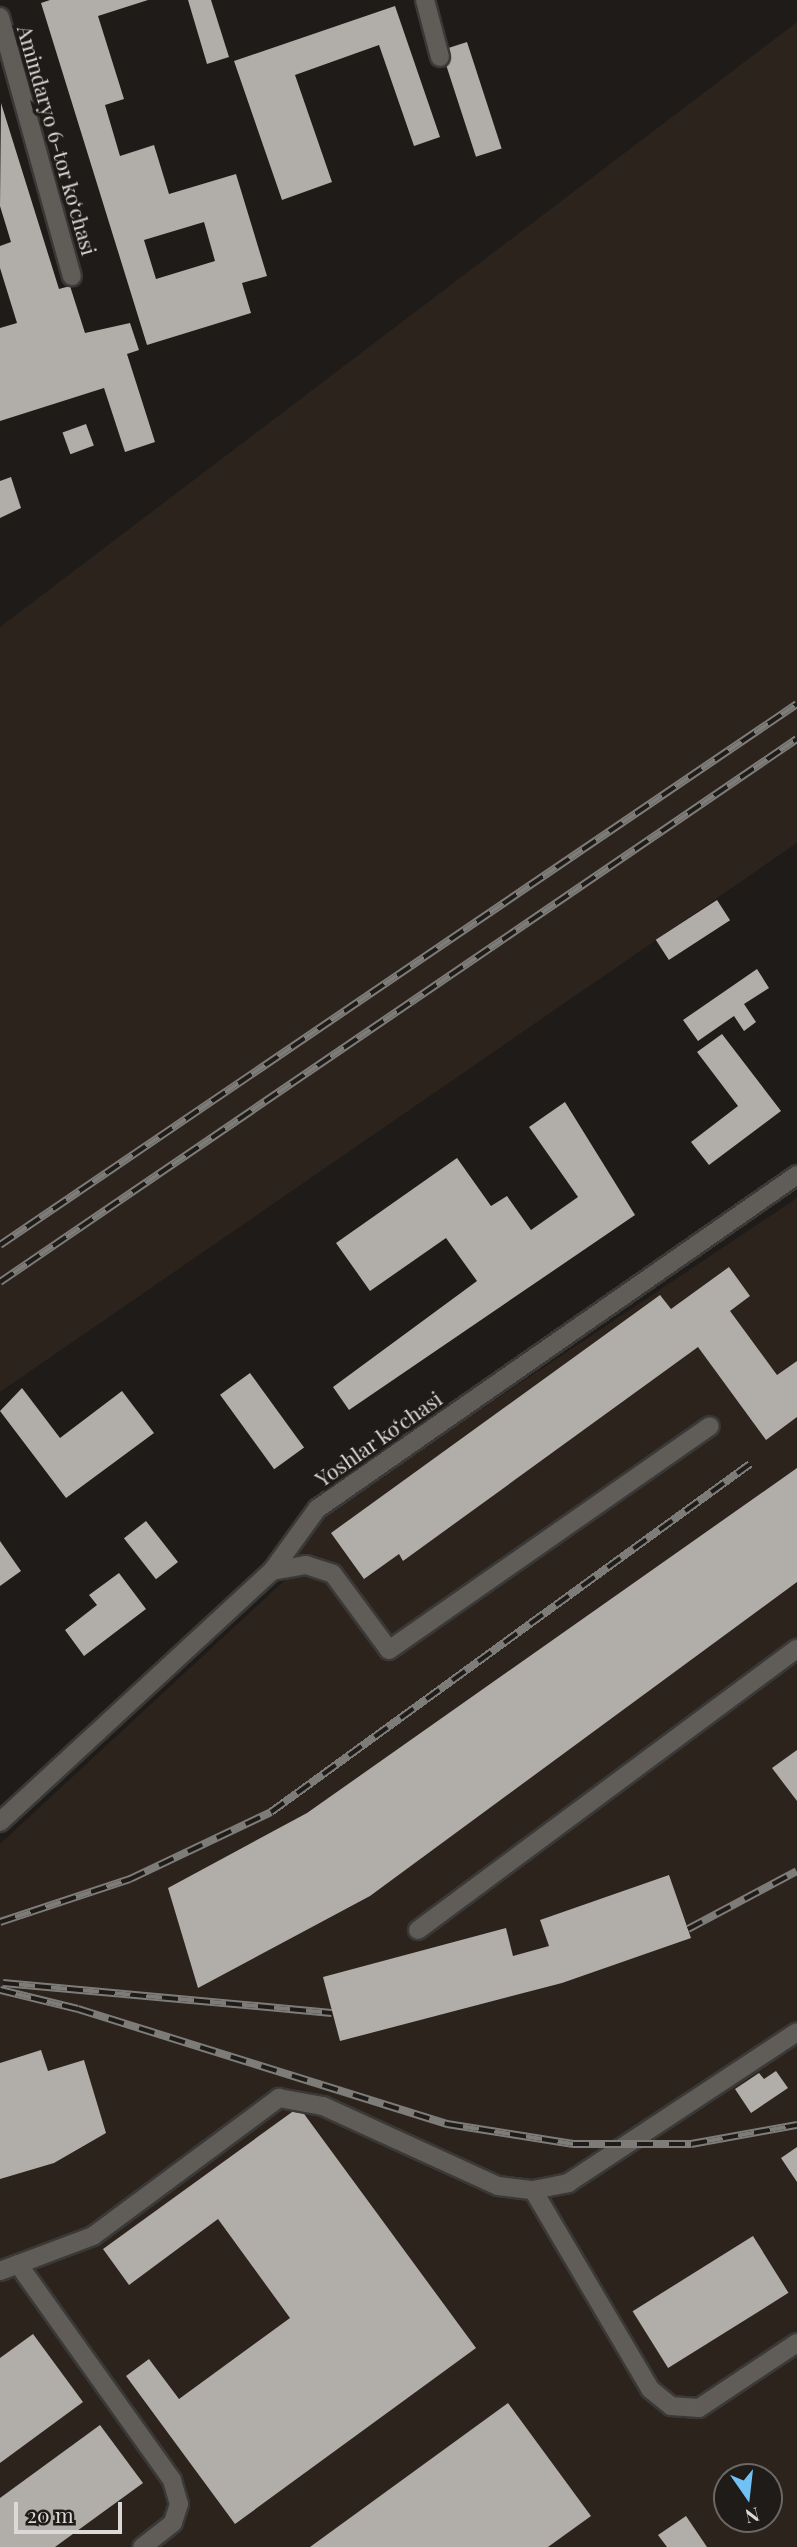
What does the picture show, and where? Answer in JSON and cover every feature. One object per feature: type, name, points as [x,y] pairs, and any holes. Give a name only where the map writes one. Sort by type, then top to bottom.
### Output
[{"type":"street","points":[[425,0],[440,57]]},
{"type":"street","name":"Amindaryo 6-tor koʻchasi","points":[[0,17],[72,276]]},
{"type":"street","name":"Yoshlar koʻchasi","points":[[0,1822],[272,1571],[317,1508],[797,1175]]},
{"type":"street","points":[[272,1571],[306,1565],[333,1574],[389,1650],[710,1426]]},
{"type":"street","points":[[418,1930],[797,1650]]},
{"type":"street","points":[[0,2271],[93,2236],[279,2098],[312,2102],[498,2186],[533,2190],[568,2183],[797,2032]]},
{"type":"street","points":[[533,2190],[650,2389],[671,2406],[699,2408],[797,2343]]},
{"type":"street","points":[[18,2264],[172,2480],[179,2504],[173,2523],[142,2547]]},
{"type":"shaded area","points":[[797,22],[797,843],[0,1392],[0,627]]},
{"type":"shaded area","points":[[797,1198],[797,2547],[0,2547],[0,1844],[286,1579],[299,1531]]},
{"type":"building","points":[[50,0],[148,0],[98,16],[124,99],[105,105],[120,156],[154,145],[169,194],[236,174],[267,276],[242,283],[251,313],[147,345],[41,3]],"holes":[[[204,222],[215,261],[156,279],[144,240]]]},
{"type":"building","points":[[188,0],[211,0],[229,57],[207,64]]},
{"type":"building","points":[[395,6],[440,137],[414,146],[379,45],[295,75],[332,182],[282,200],[234,61]]},
{"type":"building","points":[[467,42],[502,149],[476,157],[441,50]]},
{"type":"building","points":[[1,103],[59,289],[70,286],[85,333],[130,323],[139,350],[127,354],[155,442],[125,452],[104,388],[0,421],[0,328],[17,323],[0,268],[0,246],[11,242],[0,206]]},
{"type":"building","points":[[86,424],[94,446],[70,454],[63,433]]},
{"type":"building","points":[[11,477],[21,508],[0,518],[0,481]]},
{"type":"building","points":[[717,900],[730,920],[669,960],[656,940]]},
{"type":"building","points":[[757,969],[769,988],[744,1004],[756,1022],[744,1031],[734,1016],[698,1041],[683,1020]]},
{"type":"building","points":[[722,1034],[781,1111],[709,1165],[691,1142],[738,1106],[697,1052]]},
{"type":"building","points":[[565,1102],[635,1215],[349,1410],[333,1387],[477,1281],[446,1238],[370,1291],[336,1243],[457,1158],[491,1206],[507,1196],[531,1230],[578,1197],[529,1127]]},
{"type":"building","points":[[729,1267],[750,1296],[730,1311],[777,1375],[797,1361],[797,1417],[766,1440],[698,1347],[403,1561],[399,1554],[364,1579],[331,1533],[660,1295],[671,1309]]},
{"type":"building","points":[[250,1373],[304,1447],[274,1469],[220,1395]]},
{"type":"building","points":[[22,1388],[60,1438],[122,1391],[154,1433],[66,1498],[0,1411]]},
{"type":"building","points":[[797,1468],[797,1582],[370,1896],[198,1988],[168,1888],[307,1813]]},
{"type":"building","points":[[146,1521],[178,1562],[156,1579],[124,1538]]},
{"type":"building","points":[[0,1541],[21,1571],[0,1586]]},
{"type":"building","points":[[119,1573],[146,1609],[84,1656],[65,1630],[97,1605],[89,1595]]},
{"type":"building","points":[[797,1750],[797,1801],[772,1768]]},
{"type":"building","points":[[669,1875],[691,1938],[562,1983],[340,2041],[323,1977],[506,1928],[513,1956],[549,1946],[540,1920]]},
{"type":"building","points":[[41,2050],[48,2071],[84,2060],[106,2133],[54,2163],[0,2179],[0,2063]]},
{"type":"building","points":[[776,2071],[788,2088],[751,2113],[735,2089],[759,2073],[764,2079]]},
{"type":"building","points":[[299,2107],[476,2348],[235,2524],[126,2376],[149,2359],[179,2399],[290,2318],[218,2219],[129,2285],[103,2249]]},
{"type":"building","points":[[797,2147],[797,2182],[781,2158]]},
{"type":"building","points":[[753,2236],[789,2293],[668,2368],[633,2311]]},
{"type":"building","points":[[33,2334],[83,2402],[0,2463],[0,2358]]},
{"type":"building","points":[[508,2403],[591,2516],[548,2547],[310,2547]]},
{"type":"building","points":[[100,2425],[143,2483],[55,2547],[0,2547],[0,2498]]},
{"type":"building","points":[[686,2516],[707,2547],[667,2547],[658,2535]]},
{"type":"railway","points":[[0,1245],[797,704]]},
{"type":"railway","points":[[0,1282],[797,739]]},
{"type":"railway","points":[[0,1922],[130,1879],[271,1812],[750,1464]]},
{"type":"railway","points":[[688,1929],[797,1871]]},
{"type":"railway","points":[[3,1983],[332,2013]]},
{"type":"railway","points":[[0,1990],[78,2009],[447,2124],[573,2144],[691,2144],[797,2125]]}]
